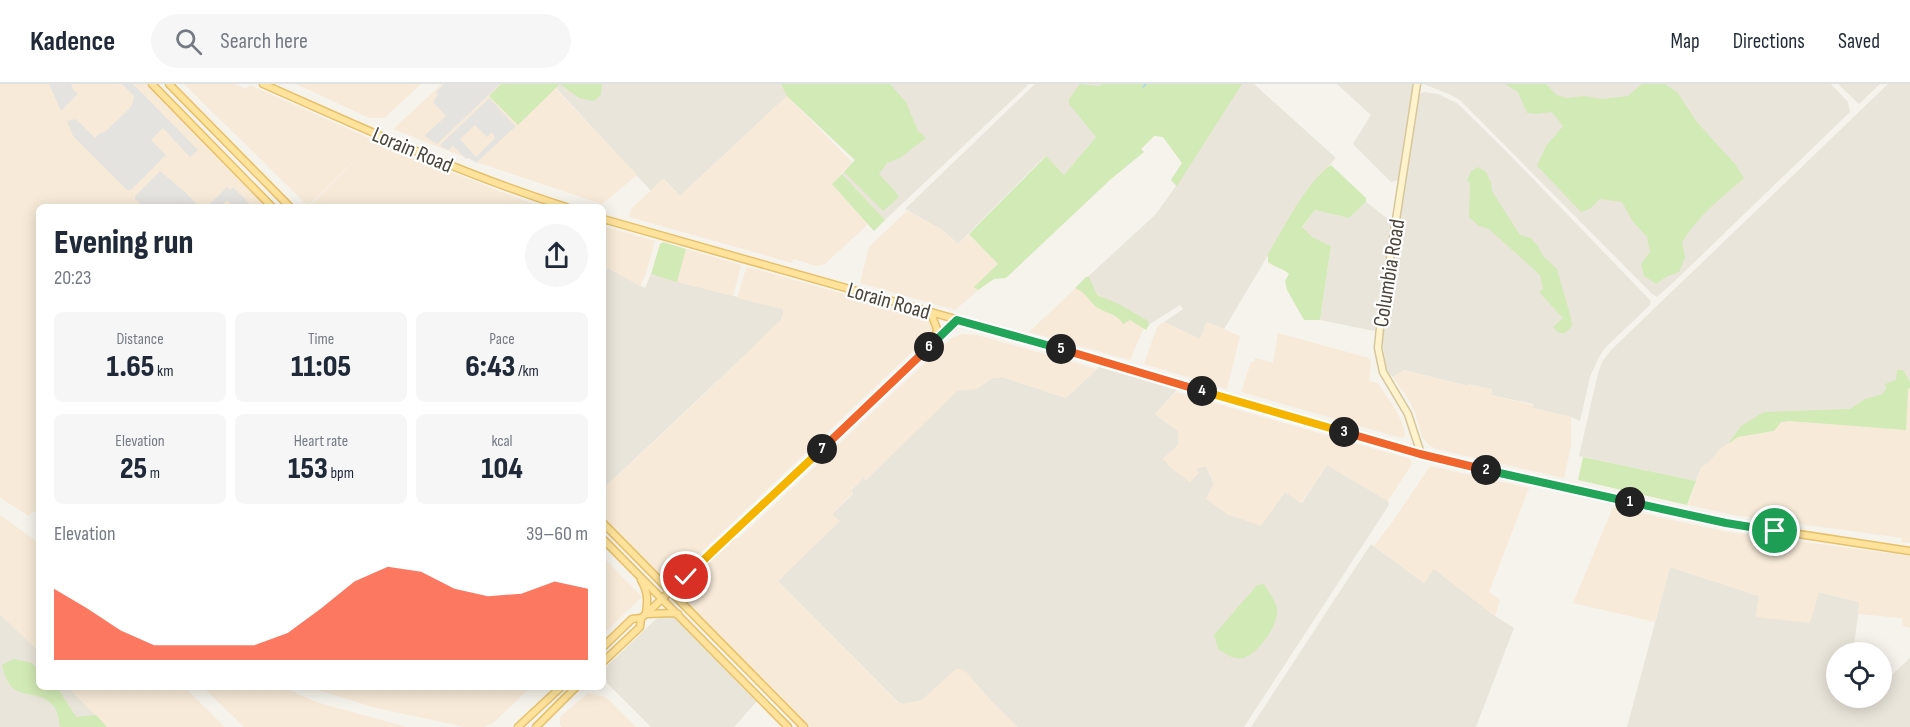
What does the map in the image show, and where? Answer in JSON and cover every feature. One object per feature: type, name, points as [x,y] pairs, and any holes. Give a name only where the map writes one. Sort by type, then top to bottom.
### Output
[{"type":"main road","points":[[152,84],[269,204]]},
{"type":"main road","points":[[169,84],[287,204]]},
{"type":"main road","name":"Lorain Road","points":[[263,84],[418,153],[510,189],[557,204]]},
{"type":"main road","name":"Columbia Road","points":[[1417,84],[1384,294],[1378,348],[1383,372],[1408,414],[1420,454]]},
{"type":"main road","name":"Lorain Road","points":[[606,220],[1420,454],[1726,523],[1910,551]]},
{"type":"main road","points":[[931,312],[937,329],[935,341]]},
{"type":"main road","points":[[644,616],[957,320]]},
{"type":"main road","points":[[606,526],[804,727]]},
{"type":"main road","points":[[606,542],[788,727]]},
{"type":"main road","points":[[606,659],[640,627],[644,616],[648,600],[646,590],[634,570]]},
{"type":"main road","points":[[606,644],[632,619],[678,614]]},
{"type":"main road","points":[[518,727],[558,690]]},
{"type":"main road","points":[[536,727],[573,690]]},
{"type":"shaded area","points":[[0,84],[147,84],[265,204],[36,204],[36,513],[33,511],[29,516],[0,498]]},
{"type":"shaded area","points":[[49,84],[73,84],[71,87],[78,94],[61,111]]},
{"type":"shaded area","points":[[122,84],[133,84],[198,150],[190,157],[163,128],[151,140],[166,155],[131,190],[127,190],[73,136],[67,121],[76,119],[95,138],[105,132],[132,105],[134,96]]},
{"type":"shaded area","points":[[184,84],[235,84],[246,89],[250,85],[400,152],[533,204],[312,204],[368,147],[310,204],[306,204]]},
{"type":"shaded area","points":[[296,84],[421,84],[384,118],[369,118]]},
{"type":"shaded area","points":[[442,84],[560,84],[556,89],[637,175],[602,204],[482,164],[393,129]]},
{"type":"shaded area","points":[[444,84],[500,84],[437,144],[424,136],[446,116],[433,102],[438,95],[436,92]]},
{"type":"shaded area","points":[[560,84],[1029,84],[885,220],[842,174],[855,160],[787,96],[680,196],[664,179],[651,191],[556,88]]},
{"type":"shaded area","points":[[1035,84],[1254,84],[1336,158],[1307,190],[1224,329],[1207,322],[1200,339],[1164,322],[1183,309],[1180,305],[1145,325],[1081,283],[1156,214],[1176,186],[1171,180],[1182,163],[1163,136],[1154,136],[1141,149],[1111,119],[1064,175],[1045,156],[958,244],[942,230],[905,209]]},
{"type":"shaded area","points":[[1337,84],[1414,84],[1399,180],[1391,182],[1353,144],[1371,115]]},
{"type":"shaded area","points":[[1423,84],[1831,84],[1848,102],[1850,112],[1657,297],[1460,100]]},
{"type":"shaded area","points":[[1838,84],[1880,84],[1859,104]]},
{"type":"shaded area","points":[[1888,84],[1910,84],[1910,388],[1908,388],[1906,430],[1802,421],[1738,437],[1720,449],[1701,468],[1696,481],[1579,456],[1598,373],[1602,362],[1611,350]]},
{"type":"shaded area","points":[[1424,92],[1438,94],[1457,103],[1651,301],[1650,305],[1606,347],[1599,357],[1590,377],[1580,421],[1532,408],[1533,404],[1491,395],[1492,390],[1404,370],[1393,377],[1387,372],[1382,341],[1384,324],[1418,95]]},
{"type":"shaded area","points":[[787,96],[852,162],[832,184],[868,224],[825,264],[817,266],[793,259],[792,263],[629,217],[631,209],[663,179],[680,196]]},
{"type":"shaded area","points":[[489,98],[516,126],[476,163],[469,158],[466,159],[453,146],[448,150],[440,145]],"holes":[[[475,125],[487,137],[492,132],[495,138],[476,157],[460,139]]]},
{"type":"shaded area","points":[[160,171],[196,204],[141,204],[135,196]]},
{"type":"shaded area","points":[[227,187],[231,190],[233,187],[250,204],[231,204],[227,200],[223,204],[210,204]]},
{"type":"shaded area","points":[[1366,202],[1392,222],[1379,316],[1374,331],[1320,320],[1331,246],[1311,237],[1302,228],[1315,210],[1349,218]]},
{"type":"shaded area","points":[[907,211],[943,230],[958,244],[969,234],[998,264],[975,287],[978,290],[955,310],[860,283],[869,247]]},
{"type":"shaded area","points":[[606,227],[655,241],[640,286],[608,268],[606,270]]},
{"type":"shaded area","points":[[686,249],[741,265],[733,296],[677,282]]},
{"type":"shaded area","points":[[748,267],[918,315],[933,323],[933,332],[674,578],[661,579],[606,521],[606,486],[783,318],[783,309],[737,298]]},
{"type":"shaded area","points":[[608,268],[645,288],[651,274],[783,309],[784,313],[780,322],[606,486],[606,270]]},
{"type":"shaded area","points":[[1081,283],[1145,325],[1130,360],[1029,332]]},
{"type":"shaded area","points":[[1164,322],[1200,339],[1207,322],[1240,336],[1227,389],[1144,364],[1157,327]]},
{"type":"shaded area","points":[[1278,333],[1369,358],[1371,364],[1369,381],[1378,383],[1396,410],[1405,436],[1401,438],[1241,392],[1251,362],[1254,362],[1255,358],[1273,363]]},
{"type":"shaded area","points":[[962,334],[977,335],[1097,369],[1066,398],[1002,377],[993,378],[976,389],[957,391],[866,480],[863,478],[851,490],[853,493],[832,514],[840,521],[778,581],[898,703],[922,700],[951,673],[961,669],[1017,727],[810,727],[685,601],[682,594],[683,589],[944,345],[952,338]]},
{"type":"shaded area","points":[[1099,367],[1177,390],[1155,414],[1178,431],[1178,445],[1163,459],[1199,473],[1195,469],[1206,466],[1227,514],[1261,525],[1285,492],[1302,503],[1327,465],[1388,501],[1389,505],[1244,727],[1017,727],[966,672],[922,700],[899,703],[778,581],[839,521],[832,514],[853,494],[851,491],[863,478],[866,480],[957,390],[976,389],[993,378],[1002,377],[1066,398]]},
{"type":"shaded area","points":[[1404,370],[1467,386],[1468,384],[1492,389],[1491,395],[1571,417],[1571,446],[1564,478],[1436,449],[1429,445],[1422,437],[1409,400],[1393,377]]},
{"type":"shaded area","points":[[1908,388],[1910,388],[1910,543],[1901,542],[1902,538],[1734,515],[1688,505],[1701,468],[1720,449],[1738,437],[1774,431],[1781,422],[1789,421],[1906,430]]},
{"type":"shaded area","points":[[1176,392],[1410,459],[1412,464],[1388,501],[1327,465],[1301,503],[1285,492],[1261,526],[1227,514],[1206,499],[1214,483],[1206,466],[1195,469],[1199,473],[1190,482],[1163,459],[1178,445],[1178,431],[1155,414]]},
{"type":"shaded area","points":[[1430,466],[1529,488],[1489,592],[1500,600],[1495,616],[1434,569],[1424,583],[1374,546]]},
{"type":"shaded area","points":[[1613,507],[1728,532],[1910,556],[1910,628],[1903,626],[1902,618],[1858,614],[1859,602],[1819,592],[1810,623],[1756,617],[1759,596],[1670,567],[1655,622],[1573,603]]},
{"type":"shaded area","points":[[0,515],[36,541],[36,649],[0,614]]},
{"type":"shaded area","points":[[1371,544],[1424,583],[1433,568],[1514,628],[1476,727],[1251,727]]},
{"type":"shaded area","points":[[606,560],[642,597],[606,631]]},
{"type":"shaded area","points":[[1670,567],[1759,596],[1756,617],[1818,592],[1860,602],[1854,642],[1826,642],[1826,708],[1892,708],[1892,675],[1910,658],[1910,727],[1627,727]]},
{"type":"shaded area","points":[[0,614],[36,649],[36,690],[71,690],[107,727],[0,727]]},
{"type":"shaded area","points":[[670,615],[681,623],[758,700],[734,727],[651,727],[607,683],[606,667],[659,617]]},
{"type":"shaded area","points":[[71,690],[187,690],[225,727],[107,727]]},
{"type":"shaded area","points":[[206,690],[289,690],[319,703],[407,727],[244,727]]},
{"type":"shaded area","points":[[318,690],[528,690],[493,723],[484,727],[465,727],[372,707]]},
{"type":"shaded area","points":[[588,693],[606,697],[636,727],[562,727],[560,717]]},
{"type":"green space","points":[[501,84],[560,84],[518,125],[489,96]]},
{"type":"green space","points":[[560,84],[602,84],[601,95],[594,101],[579,98]]},
{"type":"green space","points":[[781,84],[890,84],[906,102],[918,131],[926,138],[900,158],[887,163],[879,174],[899,197],[883,211],[844,172],[855,160],[787,96]]},
{"type":"green space","points":[[1080,84],[1099,86],[1103,84],[1242,84],[1177,186],[1171,180],[1182,163],[1163,137],[1154,136],[1141,149],[1144,152],[1111,179],[1006,278],[994,279],[978,290],[974,287],[998,264],[969,234],[1046,156],[1064,175],[1096,137],[1069,104],[1069,99]]},
{"type":"green space","points":[[1505,84],[1546,84],[1557,95],[1566,98],[1584,96],[1601,99],[1628,96],[1642,84],[1665,84],[1678,93],[1696,121],[1735,164],[1744,178],[1703,215],[1682,242],[1685,257],[1679,272],[1656,284],[1644,276],[1641,264],[1650,252],[1647,237],[1633,222],[1622,202],[1600,199],[1590,209],[1581,212],[1537,166],[1546,146],[1563,126],[1552,112],[1527,113],[1518,92]]},
{"type":"green space","points":[[1331,165],[1366,198],[1366,202],[1349,218],[1315,210],[1302,227],[1312,237],[1331,246],[1320,320],[1304,320],[1287,290],[1285,281],[1289,274],[1268,262],[1268,254],[1304,194]]},
{"type":"green space","points":[[1478,167],[1486,172],[1492,191],[1520,235],[1531,238],[1543,256],[1557,269],[1572,326],[1565,333],[1559,333],[1553,327],[1563,318],[1539,292],[1543,289],[1540,275],[1489,229],[1479,226],[1469,217],[1470,183],[1467,181],[1471,171]]},
{"type":"green space","points":[[842,174],[885,220],[874,231],[832,184]]},
{"type":"green space","points":[[663,242],[686,249],[677,282],[651,274],[660,244]]},
{"type":"green space","points":[[1086,277],[1089,277],[1097,295],[1119,304],[1148,321],[1149,325],[1146,330],[1130,320],[1123,324],[1094,305],[1075,288]]},
{"type":"green space","points":[[1897,370],[1903,370],[1910,382],[1906,430],[1789,421],[1781,422],[1774,431],[1738,437],[1728,444],[1741,426],[1764,412],[1850,409],[1865,399],[1882,394],[1886,389],[1885,384],[1896,380]]},
{"type":"green space","points":[[1583,457],[1696,481],[1687,505],[1578,480]]},
{"type":"green space","points":[[1264,584],[1274,599],[1277,609],[1275,623],[1266,638],[1255,651],[1243,658],[1230,656],[1218,649],[1214,635],[1257,585]]},
{"type":"green space","points":[[14,659],[32,663],[36,666],[36,690],[59,690],[76,717],[96,715],[107,727],[60,727],[55,708],[41,697],[18,691],[6,678],[2,665]]},
{"type":"waterway","points":[[1143,87],[1146,84]]},
{"type":"route","points":[[686,577],[957,320],[1420,454],[1726,523],[1775,531]]}]
